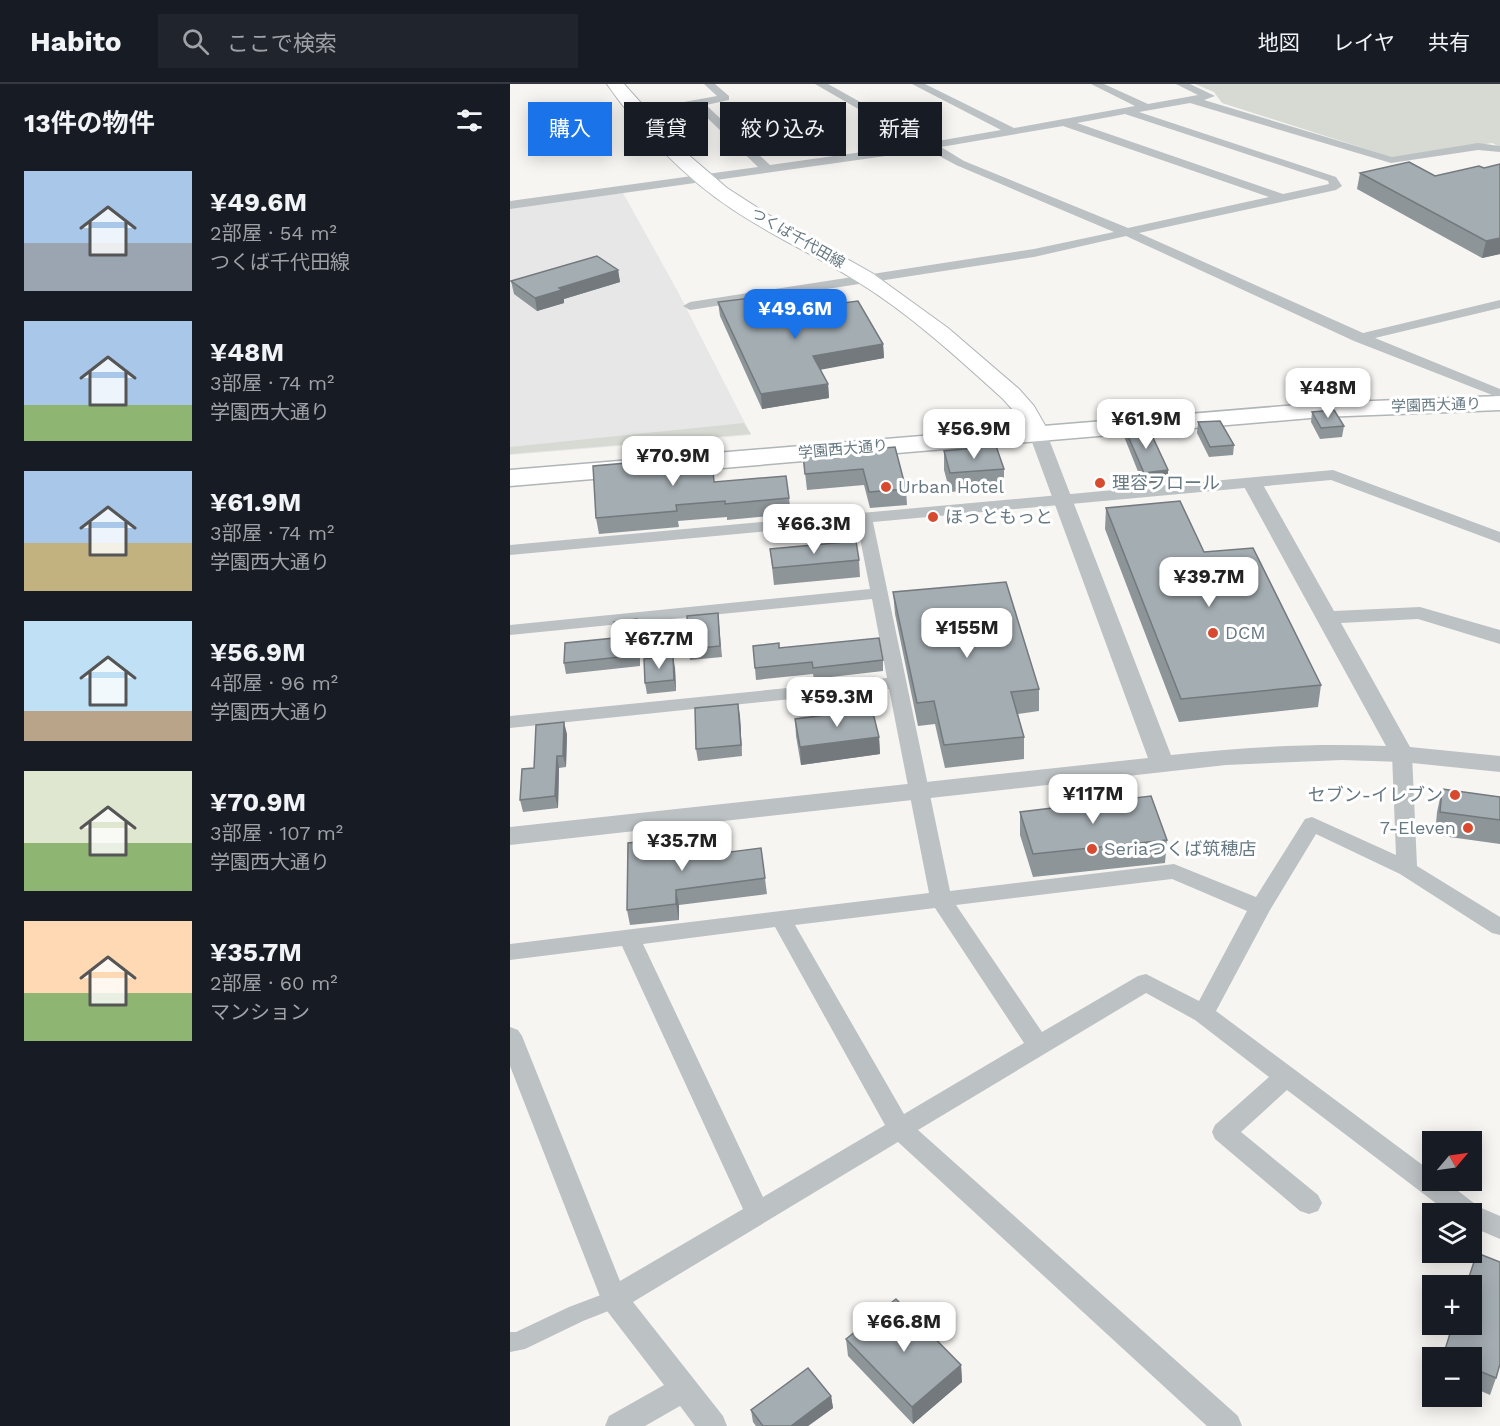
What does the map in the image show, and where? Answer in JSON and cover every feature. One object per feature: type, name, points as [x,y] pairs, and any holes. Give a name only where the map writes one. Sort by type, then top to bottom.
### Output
[{"type":"highway","name":"学園西大通り","points":[[510,465],[1322,410],[1499,395]]},
{"type":"highway","name":"学園西大通り","points":[[510,478],[1035,428]]},
{"type":"main road","name":"つくば千代田線","points":[[615,84],[631,102]]},
{"type":"main road","name":"つくば千代田線","points":[[681,156],[703,179],[754,213],[868,279],[953,343],[1011,394],[1035,428]]},
{"type":"street","points":[[703,102],[725,98],[709,84]]},
{"type":"street","points":[[820,84],[858,105]]},
{"type":"street","points":[[917,84],[1012,131]]},
{"type":"street","points":[[1096,84],[1146,107]]},
{"type":"street","points":[[942,144],[1210,96],[1181,84]]},
{"type":"street","points":[[1190,99],[1391,160],[1419,159],[1485,144],[1500,149]]},
{"type":"street","points":[[690,306],[1034,253],[1336,186],[1332,179],[1212,149],[1125,111]]},
{"type":"street","points":[[708,113],[767,170]]},
{"type":"street","points":[[1064,122],[1282,198]]},
{"type":"street","points":[[1179,162],[1212,149]]},
{"type":"street","points":[[942,153],[960,163],[1126,232],[1359,338],[1499,395]]},
{"type":"street","points":[[510,205],[862,156]]},
{"type":"street","points":[[1359,338],[1500,304]]},
{"type":"street","points":[[1035,428],[1162,763]]},
{"type":"street","points":[[510,550],[1333,475],[1499,536]]},
{"type":"street","points":[[1252,483],[1402,754],[1407,869]]},
{"type":"street","points":[[864,518],[941,900],[1039,1046]]},
{"type":"street","points":[[510,630],[879,593]]},
{"type":"street","points":[[1326,618],[1420,613],[1500,637]]},
{"type":"street","points":[[510,722],[897,682]]},
{"type":"street","points":[[510,836],[1162,763],[1286,754],[1402,754],[1500,764]]},
{"type":"street","points":[[1203,1014],[1260,908],[1312,824],[1407,869],[1500,927]]},
{"type":"street","points":[[510,952],[1174,871],[1260,908]]},
{"type":"street","points":[[781,920],[900,1128],[1228,1426]]},
{"type":"street","points":[[629,938],[758,1214]]},
{"type":"street","points":[[510,1342],[518,1342],[576,1314],[614,1299],[1146,982],[1203,1014],[1456,1203]]},
{"type":"street","points":[[510,1036],[614,1299],[713,1426]]},
{"type":"street","points":[[1286,1076],[1224,1132],[1309,1203]]},
{"type":"street","points":[[1482,1219],[1500,1228]]},
{"type":"street","points":[[619,1426],[684,1388]]},
{"type":"shaded area","points":[[1195,84],[1500,84],[1500,147],[1492,143],[1397,159],[1222,103],[1214,92]]},
{"type":"shaded area","points":[[623,193],[678,292],[751,435],[510,455],[510,208]]},
{"type":"shaded area","points":[[744,423],[751,434],[510,454],[510,447]]},
{"type":"building","points":[[1409,162],[1435,176],[1479,166],[1484,168],[1500,164],[1500,238],[1486,241],[1360,173]]},
{"type":"building","points":[[597,256],[618,270],[559,288],[562,290],[535,298],[511,281]]},
{"type":"building","points":[[751,298],[759,314],[858,301],[883,344],[813,356],[828,384],[761,394],[718,302]]},
{"type":"building","points":[[1334,410],[1344,426],[1321,428],[1312,412]]},
{"type":"building","points":[[1220,421],[1234,445],[1210,447],[1198,422]]},
{"type":"building","points":[[1148,427],[1168,470],[1144,473],[1125,429]]},
{"type":"building","points":[[996,446],[1004,469],[950,473],[944,451]]},
{"type":"building","points":[[895,447],[906,489],[869,492],[863,469],[805,474],[803,455]]},
{"type":"building","points":[[672,459],[678,462],[712,459],[714,482],[786,476],[789,498],[725,504],[725,501],[676,505],[677,511],[596,518],[593,466]]},
{"type":"building","name":"DCM","points":[[1180,501],[1204,552],[1253,548],[1321,685],[1181,699],[1106,508]]},
{"type":"building","points":[[856,541],[859,560],[773,568],[770,549]]},
{"type":"building","points":[[1006,582],[1039,689],[1011,692],[1024,737],[944,745],[934,701],[917,703],[893,592]]},
{"type":"building","points":[[718,613],[720,646],[689,649],[687,616]]},
{"type":"building","points":[[637,619],[639,655],[564,663],[565,643],[614,638],[614,622]]},
{"type":"building","points":[[879,638],[883,660],[813,668],[812,662],[755,668],[753,646],[779,643],[779,648]]},
{"type":"building","points":[[673,656],[674,680],[645,683],[644,659]]},
{"type":"building","points":[[738,704],[741,745],[696,749],[695,708]]},
{"type":"building","points":[[872,709],[879,737],[800,747],[795,719]]},
{"type":"building","points":[[564,722],[563,756],[557,756],[555,796],[520,800],[522,769],[534,768],[536,725]]},
{"type":"building","points":[[1442,789],[1500,797],[1500,820],[1440,812]]},
{"type":"building","points":[[1151,796],[1167,840],[1033,854],[1020,812]]},
{"type":"building","points":[[675,838],[676,859],[761,848],[765,878],[676,890],[676,904],[627,910],[628,843]]},
{"type":"building","points":[[1482,1255],[1500,1262],[1500,1364],[1496,1378],[1482,1372],[1482,1347],[1446,1347],[1450,1335],[1482,1335],[1482,1275],[1470,1275],[1474,1263],[1482,1263]]},
{"type":"building","points":[[896,1299],[961,1365],[912,1407],[846,1339]]},
{"type":"building","points":[[808,1368],[831,1396],[791,1426],[763,1426],[751,1410]]},
{"type":"place","name":"理容フロール","points":[[1100,483]]},
{"type":"place","name":"Urban Hotel","points":[[886,487]]},
{"type":"place","name":"ほっともっと","points":[[933,517]]},
{"type":"place","name":"DCM","points":[[1213,633]]},
{"type":"place","name":"セブン-イレブン","points":[[1455,795]]},
{"type":"place","name":"7-Eleven","points":[[1468,828]]},
{"type":"place","name":"Seriaつくば筑穂店","points":[[1092,849]]}]
